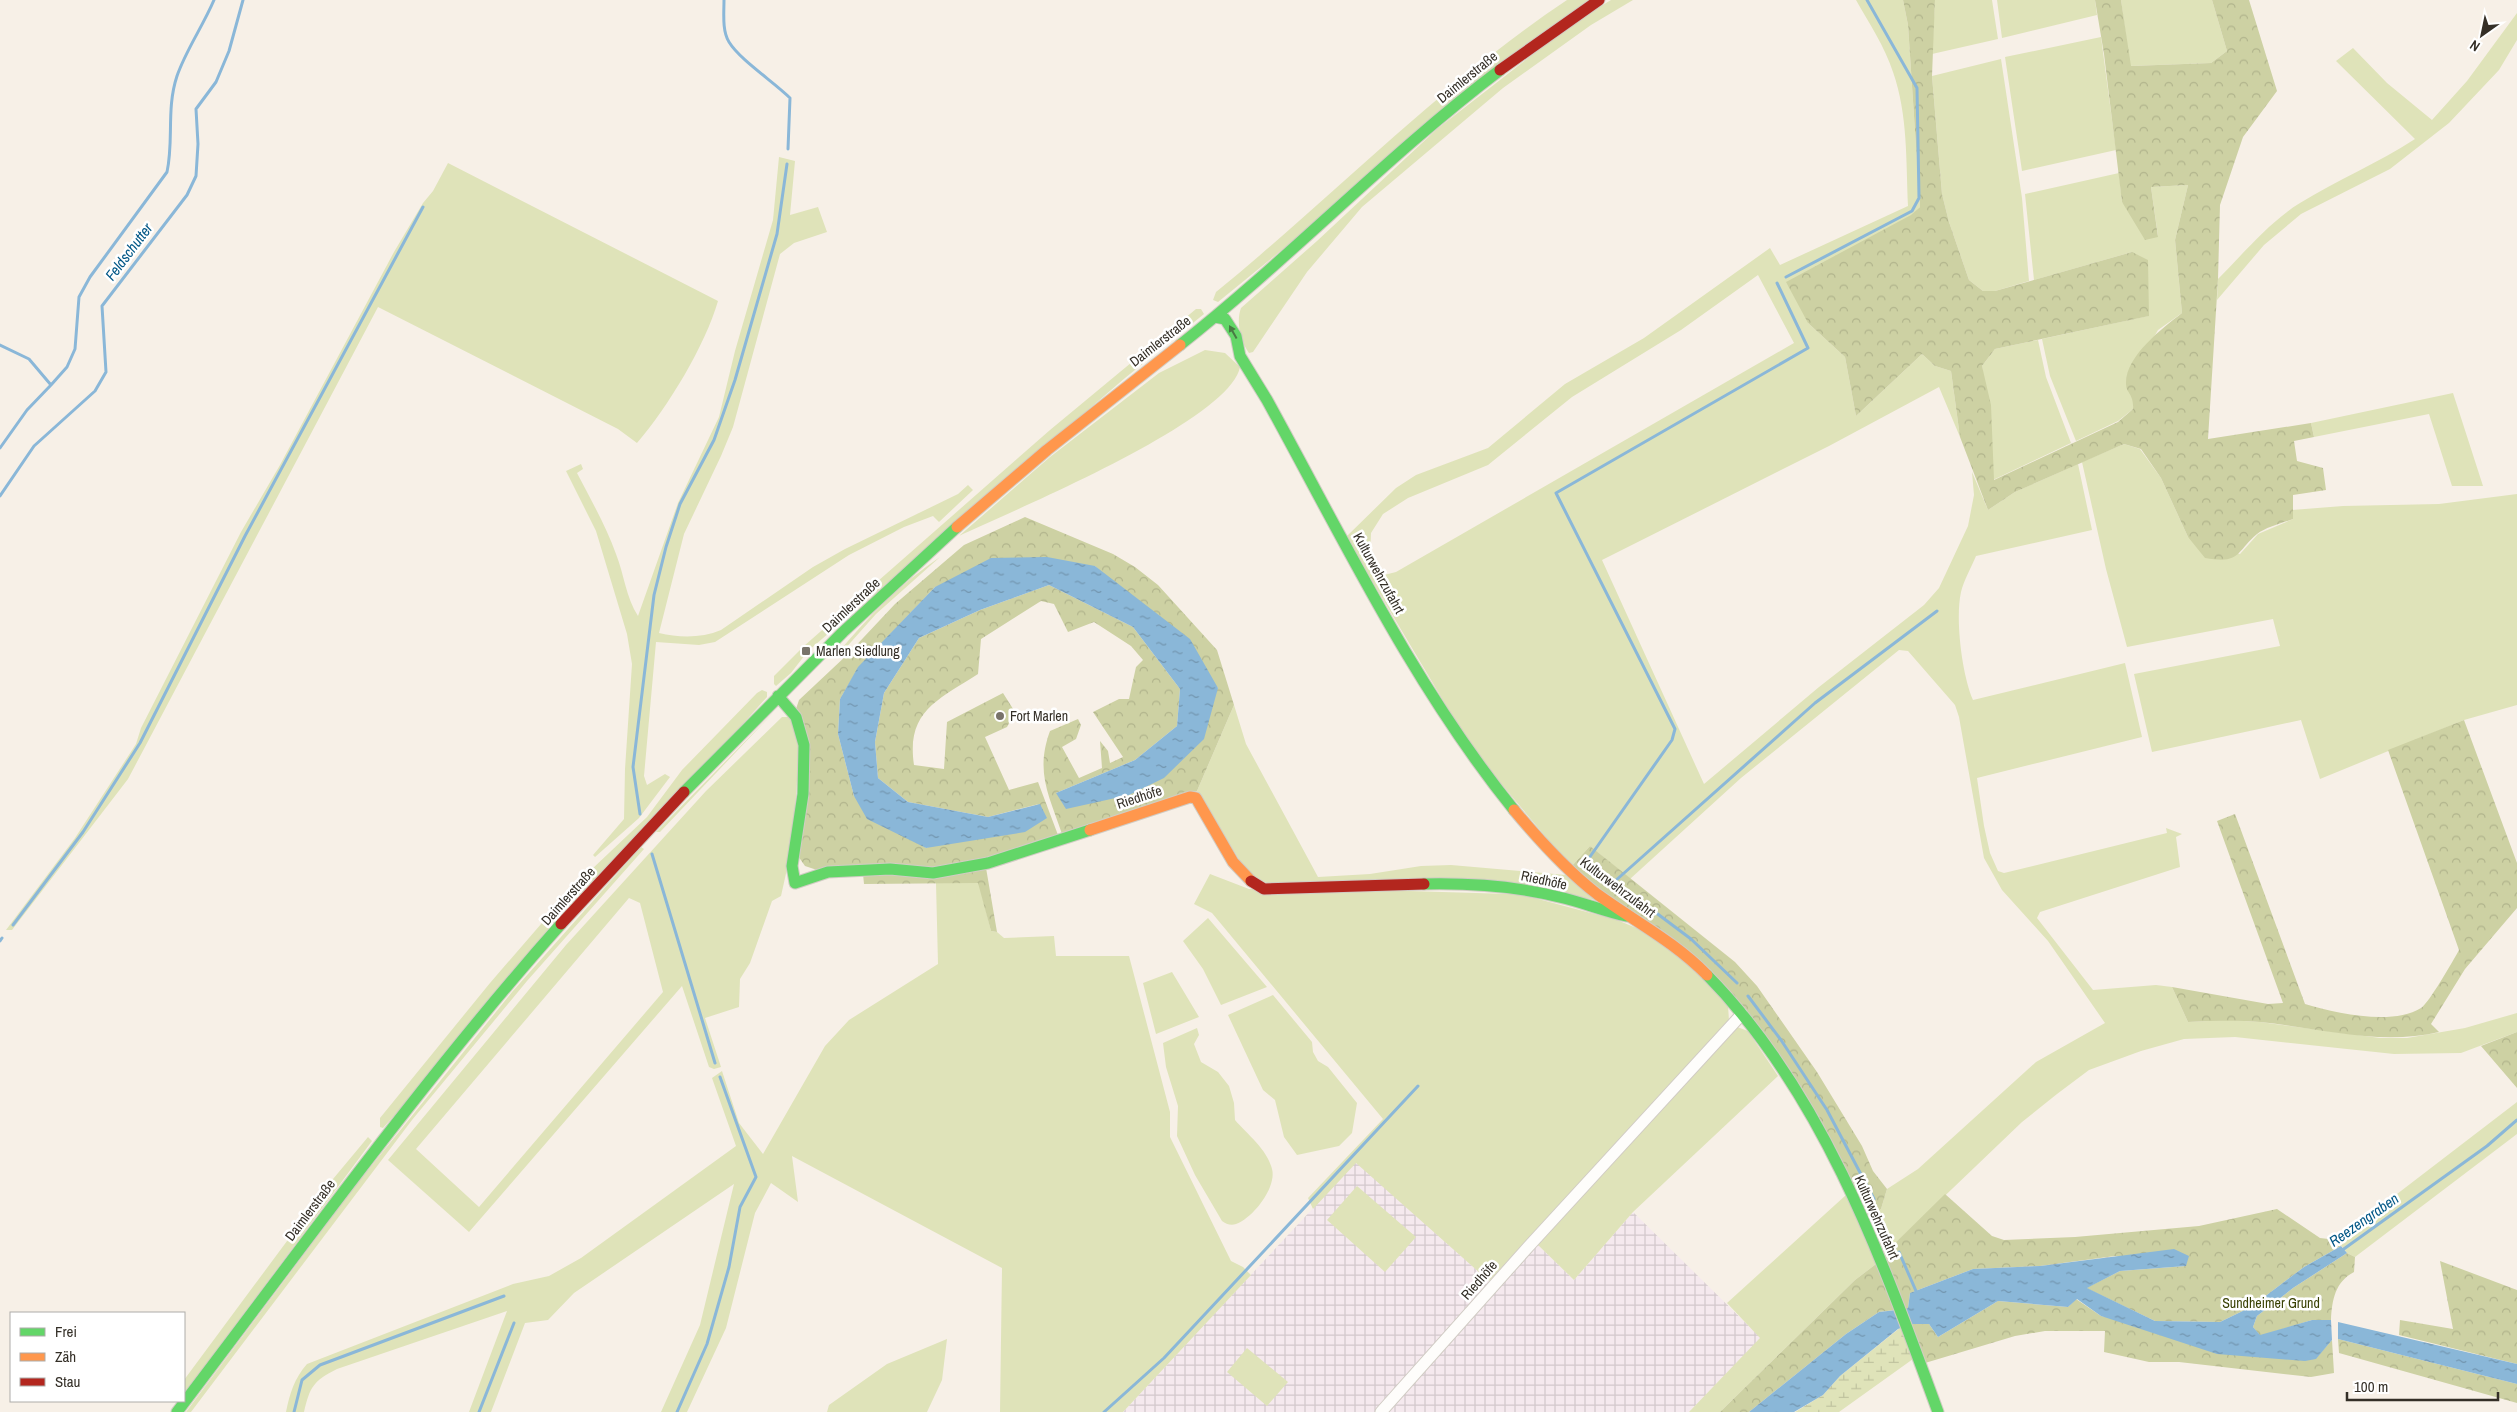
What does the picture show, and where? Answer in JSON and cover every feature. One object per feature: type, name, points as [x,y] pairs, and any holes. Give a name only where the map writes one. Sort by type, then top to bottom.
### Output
[{"type":"street","name":"Daimlerstraße","points":[[185,1401],[382,1141],[532,958],[636,843],[778,696],[918,562],[1019,473],[1215,317],[1457,103],[1538,42],[1599,0]]},
{"type":"street","name":"Kulturwehrzufahrt","points":[[1215,317],[1225,319],[1236,336],[1240,356],[1416,672],[1457,736],[1548,848],[1580,880],[1700,967],[1742,1014],[1793,1085],[1840,1168],[1898,1302],[1938,1412]]},
{"type":"street","name":"Riedhöfe","points":[[778,696],[798,719],[803,734],[805,751],[797,840],[791,872],[795,883],[828,872],[890,869],[933,873],[988,864],[1118,819],[1190,797],[1196,798],[1209,816],[1234,864],[1244,878],[1252,885],[1264,889],[1431,884],[1503,886],[1560,897],[1602,911],[1633,918]]},
{"type":"street","name":"Riedhöfe","points":[[1381,1412],[1529,1246],[1742,1014]]},
{"type":"street","name":"Daimlerstraße","points":[[177,1412],[185,1402]]},
{"type":"shaded area","points":[[1356,1162],[1489,1281],[1530,1237],[1574,1280],[1633,1212],[1761,1338],[1689,1412],[1123,1412]]},
{"type":"green space","points":[[1567,0],[1588,0],[1218,302],[1213,300],[1216,292],[1432,104],[1521,33]]},
{"type":"green space","points":[[1611,0],[1633,0],[1591,25],[1503,88],[1362,207],[1307,272],[1253,352],[1249,353],[1243,343],[1240,331],[1239,319],[1241,308],[1317,241],[1437,129],[1573,23]]},
{"type":"green space","points":[[1856,0],[1903,0],[1908,25],[1920,207],[1808,323],[1845,357],[1856,416],[1922,354],[1935,366],[1951,371],[1960,437],[1939,387],[1829,446],[1602,560],[1704,784],[1819,687],[1924,605],[1939,588],[1968,526],[1974,495],[1972,472],[1988,510],[2015,492],[2078,464],[2092,530],[1976,556],[1961,592],[1959,631],[1963,662],[1973,700],[2125,663],[2142,737],[1977,778],[1990,853],[1998,871],[2004,873],[2167,833],[2166,828],[2182,834],[2176,837],[2180,867],[2040,912],[2037,918],[2093,990],[2156,985],[2172,987],[2188,1022],[2229,1020],[2260,1022],[2380,1038],[2407,1038],[2465,1028],[2517,1013],[2517,1032],[2461,1053],[2394,1054],[2235,1037],[2184,1039],[2141,1051],[2089,1070],[2022,1122],[1883,1255],[1866,1219],[1881,1209],[1887,1189],[1918,1169],[2036,1062],[2105,1023],[2048,941],[2002,890],[1984,858],[1959,717],[1955,705],[1908,651],[1899,650],[1741,778],[1630,879],[1590,846],[1571,867],[1472,749],[1346,537],[1396,488],[1416,475],[1488,448],[1565,384],[1644,338],[1770,248],[1780,265],[1908,206],[1904,121],[1898,88],[1886,53]],"holes":[[[1758,275],[1794,343],[1396,572],[1384,575],[1373,568],[1370,556],[1371,533],[1383,514],[1408,498],[1488,465],[1572,397],[1681,330]]]},
{"type":"green space","points":[[1903,0],[1935,0],[1932,76],[1942,194],[1949,222],[1969,280],[1983,291],[1995,291],[2132,252],[2148,260],[2149,316],[1995,349],[1982,366],[1991,405],[1994,480],[2118,422],[2133,409],[2126,384],[2127,374],[2132,363],[2146,344],[2182,313],[2175,240],[2188,185],[2151,187],[2158,237],[2145,240],[2122,202],[2104,54],[2095,0],[2121,0],[2131,66],[2211,63],[2227,51],[2212,0],[2249,0],[2277,91],[2243,137],[2220,205],[2218,279],[2208,439],[2311,423],[2314,437],[2294,441],[2297,461],[2323,468],[2326,490],[2293,495],[2293,519],[2269,527],[2257,534],[2240,552],[2231,558],[2205,558],[2188,537],[2161,478],[2141,449],[2124,444],[2015,492],[1988,510],[1960,437],[1951,371],[1935,366],[1922,354],[1856,416],[1845,357],[1808,323],[1786,282],[1911,215],[1920,207],[1908,25]]},
{"type":"green space","points":[[1935,0],[1992,0],[1998,39],[1932,54]]},
{"type":"green space","points":[[1997,0],[2095,0],[2097,15],[2002,38]]},
{"type":"green space","points":[[2121,0],[2212,0],[2227,51],[2211,63],[2130,66]]},
{"type":"green space","points":[[2517,13],[2517,40],[2499,70],[2449,123],[2390,169],[2301,214],[2264,245],[2217,300],[2218,279],[2278,219],[2300,203],[2415,139],[2336,61],[2353,48],[2387,83],[2432,120],[2467,81]]},
{"type":"green space","points":[[2101,37],[2116,150],[2022,171],[2005,57]]},
{"type":"green space","points":[[2001,59],[2022,198],[2029,281],[1995,291],[1983,291],[1969,280],[1949,222],[1942,194],[1932,76]]},
{"type":"green space","points":[[779,157],[795,161],[790,215],[818,207],[827,232],[794,243],[780,254],[733,427],[684,534],[659,633],[691,636],[706,635],[721,630],[813,567],[845,549],[958,494],[968,485],[973,490],[939,522],[933,516],[904,527],[849,555],[715,642],[699,645],[656,642],[644,776],[647,785],[665,774],[670,777],[639,818],[595,857],[593,855],[624,819],[625,769],[632,664],[627,634],[596,531],[566,471],[581,464],[583,469],[577,473],[608,533],[628,594],[638,616],[678,503],[719,417],[735,351],[773,220]]},
{"type":"green space","points":[[448,163],[718,301],[695,356],[661,412],[637,443],[618,429],[378,307],[128,779],[12,930],[6,930],[75,838],[136,744],[141,728],[241,532],[280,465],[394,252],[423,203],[433,191]]},
{"type":"green space","points":[[2119,173],[2122,202],[2158,236],[2151,187],[2188,185],[2175,240],[2182,313],[2158,330],[2126,385],[2133,398],[2133,409],[2118,421],[2076,441],[2050,376],[2042,339],[2148,316],[2132,252],[2034,280],[2025,194]]},
{"type":"green space","points":[[1196,309],[1201,309],[1204,314],[1125,378],[808,651],[791,673],[776,686],[774,684],[774,676],[804,646],[1050,430]]},
{"type":"green space","points":[[2038,340],[2046,377],[2071,443],[1993,480],[1982,366],[1995,349]]},
{"type":"green space","points":[[1205,350],[1225,353],[1240,367],[1227,389],[1199,413],[1161,438],[1116,462],[1069,486],[959,536],[1050,457],[1159,373]]},
{"type":"green space","points":[[2453,393],[2483,486],[2452,486],[2429,414],[2314,437],[2311,423]]},
{"type":"green space","points":[[2124,444],[2140,449],[2161,478],[2188,537],[2240,554],[2258,534],[2293,519],[2292,510],[2343,506],[2439,504],[2517,494],[2517,705],[2464,720],[2320,779],[2301,720],[2152,752],[2134,674],[2280,646],[2273,619],[2127,647],[2106,569],[2082,462]]},
{"type":"green space","points":[[1025,517],[1113,554],[1135,567],[1158,585],[1217,650],[1234,705],[1197,791],[1062,834],[1049,795],[1044,771],[1044,759],[1050,731],[1078,719],[1081,725],[1076,739],[1062,747],[1079,778],[1102,768],[1100,741],[1108,751],[1110,763],[1123,757],[1093,712],[1119,699],[1129,699],[1136,667],[1143,660],[1131,646],[1094,622],[1068,632],[1054,604],[1041,601],[981,639],[978,674],[938,700],[928,709],[920,719],[915,732],[913,747],[914,765],[944,769],[947,722],[1003,693],[1015,712],[1007,727],[985,737],[1009,790],[1038,782],[1058,835],[985,862],[997,932],[991,931],[978,883],[864,884],[863,874],[817,870],[805,866],[798,856],[808,752],[796,709],[799,700],[848,654],[895,604],[964,545]],"holes":[[[1095,566],[1218,688],[1129,795],[1056,793],[1135,760],[1177,726],[1180,689],[1133,627],[1049,585],[980,610],[919,638],[884,693],[875,742],[878,778],[908,802],[988,817],[1039,804],[926,848],[854,796],[838,734],[840,699],[859,667],[935,587]]]},
{"type":"green space","points":[[940,557],[876,614],[843,651],[837,654],[885,602]]},
{"type":"green space","points":[[762,690],[767,692],[767,697],[383,1128],[380,1127],[380,1118],[490,983],[573,887],[647,817],[682,770]]},
{"type":"green space","points":[[1234,705],[1246,744],[1318,877],[1370,874],[1421,866],[1451,865],[1566,875],[1597,900],[1572,896],[1275,887],[1248,874],[1197,791]]},
{"type":"green space","points":[[774,712],[660,832],[656,832]]},
{"type":"green space","points":[[782,717],[789,717],[800,735],[793,842],[781,896],[772,901],[750,963],[740,979],[739,1007],[705,1018],[721,1067],[714,1069],[709,1067],[682,986],[469,1232],[388,1160],[566,945],[706,791]],"holes":[[[629,898],[640,903],[663,992],[479,1207],[416,1149]]]},
{"type":"green space","points":[[2464,720],[2517,863],[2517,908],[2465,969],[2431,1024],[2439,1032],[2417,1036],[2372,1037],[2260,1022],[2188,1022],[2172,987],[2268,1004],[2283,1003],[2217,821],[2235,814],[2305,1004],[2348,1014],[2380,1017],[2409,1013],[2425,1005],[2459,950],[2388,750]]},
{"type":"green space","points":[[1590,846],[1735,962],[1757,986],[1817,1072],[1862,1146],[1873,1171],[1887,1189],[1881,1209],[1866,1219],[1750,1018],[1571,867]]},
{"type":"green space","points":[[641,847],[644,849],[527,981],[412,1120],[191,1412],[186,1412],[356,1185],[512,992]]},
{"type":"green space","points":[[1210,874],[1249,889],[1500,889],[1617,920],[1646,932],[1695,969],[1728,1005],[1729,1021],[1489,1281],[1356,1163],[1313,1209],[1308,1198],[1383,1119],[1212,913],[1194,904]]},
{"type":"green space","points":[[936,883],[979,883],[991,931],[997,932],[1004,938],[1054,936],[1056,956],[1129,956],[1170,1112],[1170,1137],[1231,1261],[1243,1267],[1251,1275],[1123,1412],[1000,1412],[1002,1268],[792,1156],[798,1202],[771,1183],[755,1213],[726,1328],[687,1412],[661,1412],[700,1325],[734,1184],[574,1293],[548,1320],[525,1323],[491,1412],[469,1412],[507,1311],[337,1369],[323,1377],[314,1386],[308,1396],[304,1412],[286,1412],[293,1386],[307,1364],[513,1284],[549,1276],[581,1258],[736,1146],[712,1078],[722,1071],[739,1123],[763,1154],[825,1046],[849,1020],[938,964]]},
{"type":"green space","points":[[1208,918],[1267,987],[1221,1005],[1203,969],[1183,941]]},
{"type":"green space","points":[[1172,972],[1199,1017],[1156,1034],[1143,983]]},
{"type":"green space","points":[[1273,995],[1312,1042],[1313,1052],[1318,1061],[1328,1067],[1357,1103],[1352,1133],[1339,1146],[1297,1155],[1284,1137],[1275,1100],[1263,1090],[1228,1015]]},
{"type":"green space","points":[[1737,1027],[1748,1031],[1778,1076],[1633,1212],[1574,1280],[1537,1244]]},
{"type":"green space","points":[[1197,1028],[1199,1035],[1194,1044],[1201,1062],[1218,1072],[1229,1086],[1234,1103],[1235,1120],[1261,1148],[1272,1169],[1271,1184],[1262,1201],[1243,1221],[1234,1225],[1222,1221],[1195,1175],[1177,1136],[1178,1106],[1166,1067],[1163,1043]]},
{"type":"green space","points":[[2517,1032],[2517,1088],[2481,1046]]},
{"type":"green space","points":[[2517,1102],[2517,1134],[2355,1257],[2347,1253],[2337,1240]]},
{"type":"green space","points":[[368,1137],[372,1141],[185,1393],[185,1379],[333,1179]]},
{"type":"green space","points":[[1357,1186],[1416,1237],[1385,1272],[1327,1220]]},
{"type":"green space","points":[[1945,1194],[1992,1236],[2004,1240],[2075,1237],[2199,1226],[2277,1209],[2320,1238],[2337,1240],[2341,1246],[2304,1267],[2251,1307],[2220,1322],[2155,1321],[2086,1288],[2120,1271],[2186,1266],[2115,1256],[2040,1266],[1973,1269],[1910,1293],[1908,1308],[1905,1309],[1883,1255]]},
{"type":"green space","points":[[1846,1195],[1876,1264],[1855,1280],[1720,1412],[1689,1412],[1760,1338],[1727,1303]]},
{"type":"green space","points":[[2347,1253],[2355,1257],[2354,1272],[2343,1281],[2336,1292],[2332,1305],[2331,1320],[2312,1320],[2260,1336],[2253,1327],[2257,1316],[2293,1288]]},
{"type":"green space","points":[[2440,1261],[2517,1290],[2517,1364],[2399,1335],[2400,1320],[2453,1329]]},
{"type":"green space","points":[[1876,1264],[1895,1310],[1879,1312],[1846,1334],[1749,1412],[1720,1412],[1855,1280]]},
{"type":"green space","points":[[2076,1299],[2101,1316],[2316,1358],[2332,1340],[2334,1373],[2311,1377],[2179,1362],[2149,1362],[2104,1352],[2105,1331],[2045,1331],[2015,1336],[1925,1363],[1911,1324],[1929,1324],[1938,1337],[1998,1301],[2068,1307]]},
{"type":"green space","points":[[1901,1327],[1913,1359],[1839,1412],[1795,1412],[1823,1395],[1840,1376]]},
{"type":"green space","points":[[947,1339],[942,1380],[927,1412],[827,1412],[829,1405],[887,1364]]},
{"type":"green space","points":[[2338,1339],[2517,1384],[2517,1403],[2339,1353]]},
{"type":"green space","points":[[1247,1348],[1288,1382],[1267,1406],[1227,1372]]},
{"type":"water","points":[[1047,557],[1095,566],[1190,639],[1218,688],[1204,739],[1164,778],[1129,795],[1066,809],[1056,793],[1135,760],[1177,726],[1180,689],[1133,627],[1049,585],[980,610],[919,638],[884,693],[875,742],[878,778],[908,802],[988,817],[1040,804],[1047,818],[1025,832],[926,848],[867,819],[854,796],[838,734],[840,699],[858,667],[935,587],[991,558]]},
{"type":"water","points":[[2341,1246],[2347,1253],[2293,1288],[2257,1316],[2253,1327],[2260,1335],[2312,1320],[2331,1320],[2332,1340],[2316,1359],[2305,1361],[2217,1354],[2101,1316],[2077,1299],[2068,1307],[1998,1301],[1938,1337],[1929,1324],[1911,1324],[1898,1329],[1840,1376],[1823,1395],[1794,1412],[1749,1412],[1846,1334],[1879,1312],[1908,1308],[1910,1293],[1973,1269],[2040,1266],[2174,1249],[2189,1256],[2186,1266],[2120,1271],[2087,1288],[2155,1321],[2220,1322],[2251,1307],[2304,1267]]},
{"type":"water","points":[[2338,1322],[2517,1364],[2517,1384],[2338,1339]]},
{"type":"waterway","points":[[51,385],[67,367],[75,349],[79,297],[90,277],[167,172],[172,101],[177,76],[214,0]]},
{"type":"waterway","name":"Feldschutter","points":[[0,496],[34,446],[95,391],[106,372],[102,306],[187,195],[196,176],[198,144],[196,109],[216,82],[229,51],[243,0]]},
{"type":"waterway","points":[[724,0],[724,27],[729,42],[741,56],[790,98],[788,149]]},
{"type":"waterway","points":[[1786,277],[1912,211],[1919,198],[1917,88],[1867,0]]},
{"type":"waterway","points":[[640,814],[633,767],[654,595],[666,547],[680,504],[714,440],[735,380],[777,234],[787,164]]},
{"type":"waterway","points":[[13,925],[83,832],[140,743],[245,536],[423,207]]},
{"type":"waterway","points":[[1737,983],[1691,939],[1587,861],[1672,740],[1675,729],[1556,493],[1808,348],[1777,283]]},
{"type":"waterway","points":[[0,345],[29,359],[51,385],[27,410],[0,448]]},
{"type":"waterway","points":[[1614,882],[1815,703],[1937,611]]},
{"type":"waterway","points":[[652,854],[715,1063]]},
{"type":"waterway","points":[[1748,996],[1781,1040],[1827,1110],[1874,1199]]},
{"type":"waterway","points":[[677,1412],[707,1344],[729,1267],[740,1207],[756,1177],[720,1077]]},
{"type":"waterway","points":[[1104,1412],[1164,1358],[1418,1086]]},
{"type":"waterway","name":"Reezengraben","points":[[2341,1251],[2487,1146],[2517,1120]]},
{"type":"waterway","points":[[1899,1252],[1916,1291]]},
{"type":"waterway","points":[[294,1412],[302,1380],[320,1365],[504,1296]]},
{"type":"waterway","points":[[479,1412],[514,1323]]},
{"type":"traffic: fast","points":[[1180,345],[1221,312],[1418,137],[1500,70]]},
{"type":"traffic: fast","points":[[1215,317],[1225,319],[1236,336],[1240,356],[1267,400],[1352,558],[1412,662],[1444,713],[1514,810]]},
{"type":"traffic: fast","points":[[684,792],[843,632],[957,527]]},
{"type":"traffic: fast","points":[[778,696],[796,717],[804,745],[803,794],[792,866],[795,883],[828,872],[890,869],[933,873],[988,863],[1090,830]]},
{"type":"traffic: fast","points":[[1424,884],[1458,884],[1526,890],[1568,899],[1626,916]]},
{"type":"traffic: fast","points":[[185,1401],[412,1103],[561,924]]},
{"type":"traffic: fast","points":[[1707,975],[1748,1022],[1785,1072],[1817,1125],[1871,1238],[1895,1296],[1938,1412]]},
{"type":"traffic: fast","points":[[177,1412],[185,1402]]},
{"type":"traffic: slow","points":[[957,527],[1047,450],[1180,345]]},
{"type":"traffic: slow","points":[[1090,830],[1190,797],[1196,798],[1233,862],[1251,881]]},
{"type":"traffic: slow","points":[[1514,810],[1574,875],[1611,904],[1682,952],[1707,975]]},
{"type":"traffic: jam","points":[[1500,70],[1599,0]]},
{"type":"traffic: jam","points":[[561,924],[684,792]]},
{"type":"traffic: jam","points":[[1251,881],[1264,889],[1424,884]]},
{"type":"place","name":"Marlen Siedlung","points":[[806,651]]},
{"type":"place","name":"Fort Marlen","points":[[1000,716]]},
{"type":"park label","name":"Sundheimer Grund","points":[[2271,1303]]}]
